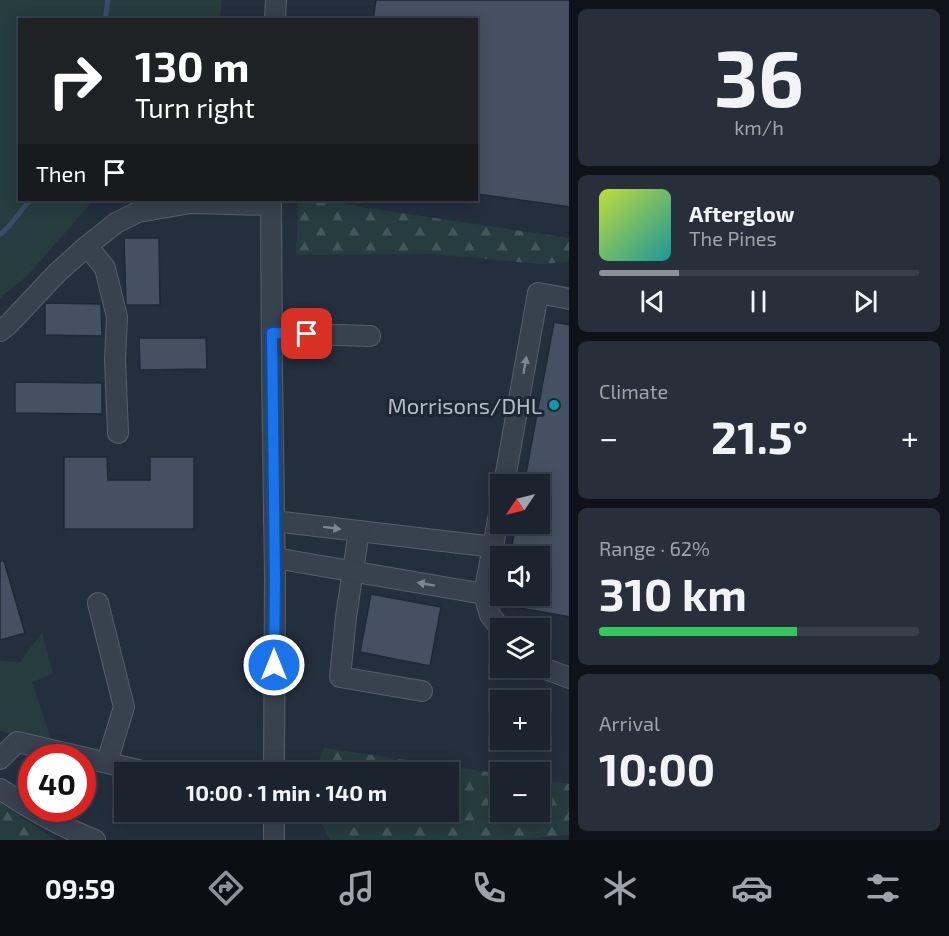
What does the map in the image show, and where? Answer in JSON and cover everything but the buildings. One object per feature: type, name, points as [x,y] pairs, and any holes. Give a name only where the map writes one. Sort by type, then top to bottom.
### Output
[{"type":"street","points":[[275,18],[276,0]]},
{"type":"street","points":[[0,331],[87,246],[116,223],[138,212],[191,202],[271,202],[275,558],[274,762]]},
{"type":"street","points":[[87,246],[105,268],[117,317],[115,359],[118,433]]},
{"type":"street","points":[[506,474],[538,293],[569,299]]},
{"type":"street","points":[[272,333],[370,336]]},
{"type":"street","points":[[274,521],[490,547]]},
{"type":"street","points":[[360,531],[346,617],[340,677],[422,691]]},
{"type":"street","points":[[275,558],[484,594]]},
{"type":"street","points":[[490,566],[484,594],[492,618]]},
{"type":"street","points":[[98,603],[124,707],[107,762]]},
{"type":"street","points":[[550,671],[569,678]]},
{"type":"street","points":[[0,759],[17,742],[114,764]]},
{"type":"street","points":[[0,789],[68,829],[95,840]]},
{"type":"street","points":[[274,822],[274,840]]},
{"type":"green space","points":[[0,0],[222,0],[220,18],[18,18],[18,201],[93,201],[27,276],[0,298]]},
{"type":"green space","points":[[298,201],[337,201],[348,205],[569,238],[569,262],[539,264],[434,254],[296,255]]},
{"type":"green space","points":[[42,632],[53,674],[32,682],[52,742],[42,742],[0,731],[0,661],[20,662]]},
{"type":"green space","points":[[324,748],[419,762],[319,762]]},
{"type":"green space","points":[[459,768],[490,772],[490,822],[550,822],[550,781],[569,784],[569,835],[516,840],[330,840],[320,822],[459,822]]},
{"type":"green space","points":[[0,803],[18,815],[18,822],[29,822],[56,840],[0,840]]},
{"type":"waterway","points":[[105,18],[108,0]]},
{"type":"waterway","points":[[0,235],[29,201]]},
{"type":"place","name":"Morrisons/DHL","points":[[554,405]]},
{"type":"route","points":[[274,665],[272,333],[307,334]]}]
